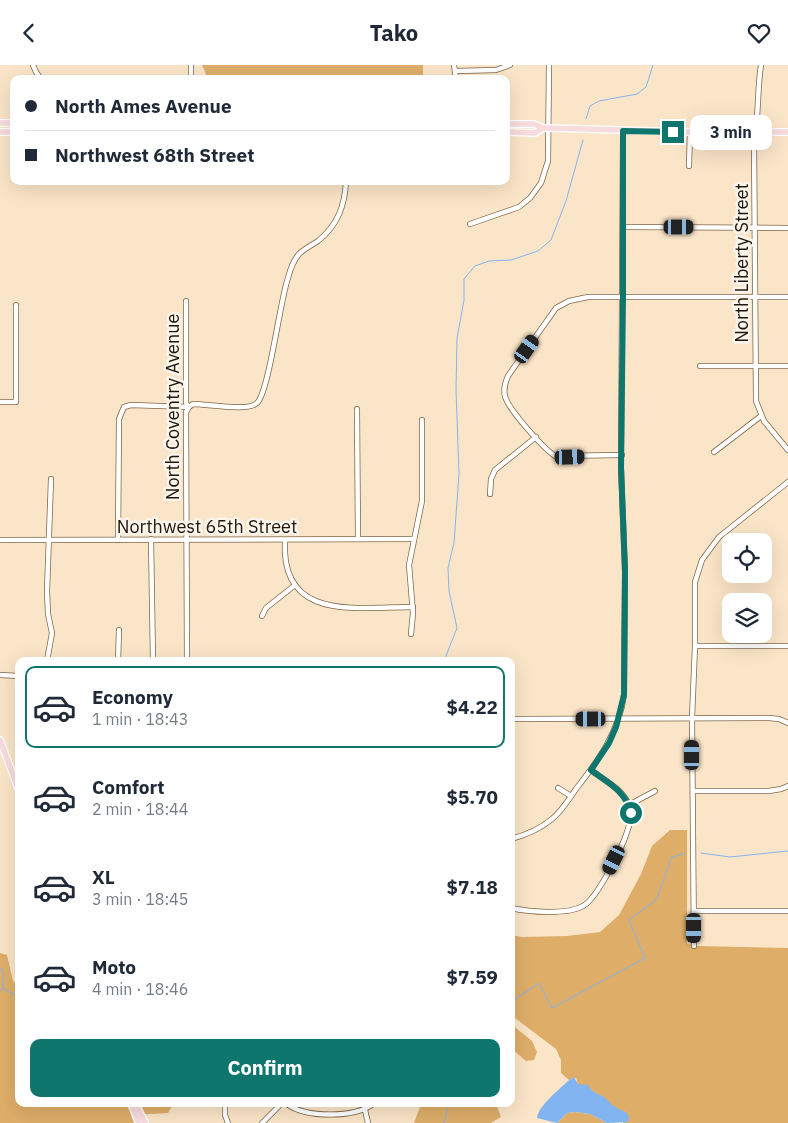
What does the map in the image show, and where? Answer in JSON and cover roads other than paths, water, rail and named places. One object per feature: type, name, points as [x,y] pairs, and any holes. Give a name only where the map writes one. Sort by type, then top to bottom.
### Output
[{"type":"main road","points":[[510,124],[534,124],[546,128],[623,131],[788,132]]},
{"type":"main road","points":[[510,132],[535,133],[546,128]]},
{"type":"main road","points":[[0,740],[15,780]]},
{"type":"main road","points":[[132,1107],[139,1123]]},
{"type":"main road","points":[[138,1107],[146,1123]]},
{"type":"street","points":[[454,65],[456,75]]},
{"type":"street","points":[[456,71],[496,70],[510,65]]},
{"type":"street","points":[[470,225],[512,211],[525,203],[541,183],[547,169],[546,128],[549,65]]},
{"type":"street","name":"North Liberty Street","points":[[761,65],[757,90],[754,141],[756,401],[761,417],[788,450]]},
{"type":"street","points":[[515,838],[527,834],[545,824],[558,814],[571,797],[609,743],[619,719],[624,695],[625,571],[622,455],[623,131]]},
{"type":"street","points":[[689,166],[690,132]]},
{"type":"street","points":[[118,540],[119,419],[124,407],[131,405],[189,407],[194,404],[201,404],[245,407],[256,404],[259,401],[266,381],[287,278],[299,254],[323,236],[336,221],[344,203],[346,185]]},
{"type":"street","points":[[623,227],[788,228]]},
{"type":"street","points":[[622,455],[555,456],[547,450],[508,405],[504,389],[508,376],[556,308],[580,298],[623,296],[788,297]]},
{"type":"street","name":"North Coventry Avenue","points":[[186,301],[186,403],[189,407],[186,412],[188,481],[186,540],[188,583],[187,657]]},
{"type":"street","points":[[0,402],[16,402],[16,305]]},
{"type":"street","points":[[700,366],[788,366]]},
{"type":"street","points":[[357,409],[358,539]]},
{"type":"street","points":[[714,452],[761,417]]},
{"type":"street","points":[[411,634],[413,607],[409,565],[423,494],[422,420]]},
{"type":"street","points":[[490,494],[491,479],[495,470],[536,437]]},
{"type":"street","points":[[49,657],[52,633],[48,614],[47,591],[51,479]]},
{"type":"street","points":[[694,945],[692,719],[695,646],[694,589],[698,571],[711,546],[788,482]]},
{"type":"street","points":[[151,539],[153,657]]},
{"type":"street","points":[[285,539],[288,576],[304,594],[315,601],[334,607],[413,607]]},
{"type":"street","name":"Northwest 65th Street","points":[[0,540],[414,539]]},
{"type":"street","points":[[262,616],[266,608],[295,585]]},
{"type":"street","points":[[118,657],[119,630]]},
{"type":"street","points":[[695,646],[788,646]]},
{"type":"street","points":[[0,675],[15,676]]},
{"type":"street","points":[[515,719],[770,718],[788,723]]},
{"type":"street","points":[[515,908],[573,910],[591,901],[599,889],[627,832],[631,813],[623,794],[591,770]]},
{"type":"street","points":[[693,791],[770,791],[781,789],[788,785]]},
{"type":"street","points":[[558,788],[571,797]]},
{"type":"street","points":[[629,805],[655,791]]},
{"type":"street","points":[[694,911],[788,911]]},
{"type":"street","points":[[225,1107],[228,1123]]},
{"type":"street","points":[[262,1123],[278,1107]]},
{"type":"street","points":[[293,1107],[303,1112],[313,1113],[346,1113],[368,1107]]},
{"type":"street","points":[[365,1109],[368,1123]]},
{"type":"water","points":[[574,1077],[578,1084],[588,1085],[593,1091],[614,1106],[626,1112],[629,1117],[628,1122],[607,1123],[590,1114],[575,1112],[567,1113],[557,1123],[537,1118],[545,1103]]},
{"type":"waterway","points":[[586,119],[590,106],[599,101],[637,94],[646,87],[653,65]]},
{"type":"waterway","points":[[446,657],[457,628],[449,591],[448,568],[454,543],[459,474],[456,390],[457,338],[464,300],[464,279],[475,266],[489,261],[511,260],[538,251],[551,240],[566,201],[583,140]]},
{"type":"waterway","points":[[701,853],[730,857],[788,851]]},
{"type":"waterway","points":[[515,999],[539,983],[552,1008],[645,958],[629,920],[657,899],[671,858],[684,853]]},
{"type":"waterway","points":[[0,968],[3,970],[3,988],[0,991]]},
{"type":"waterway","points":[[4,989],[15,995]]},
{"type":"waterway","points":[[444,1123],[448,1107]]}]
